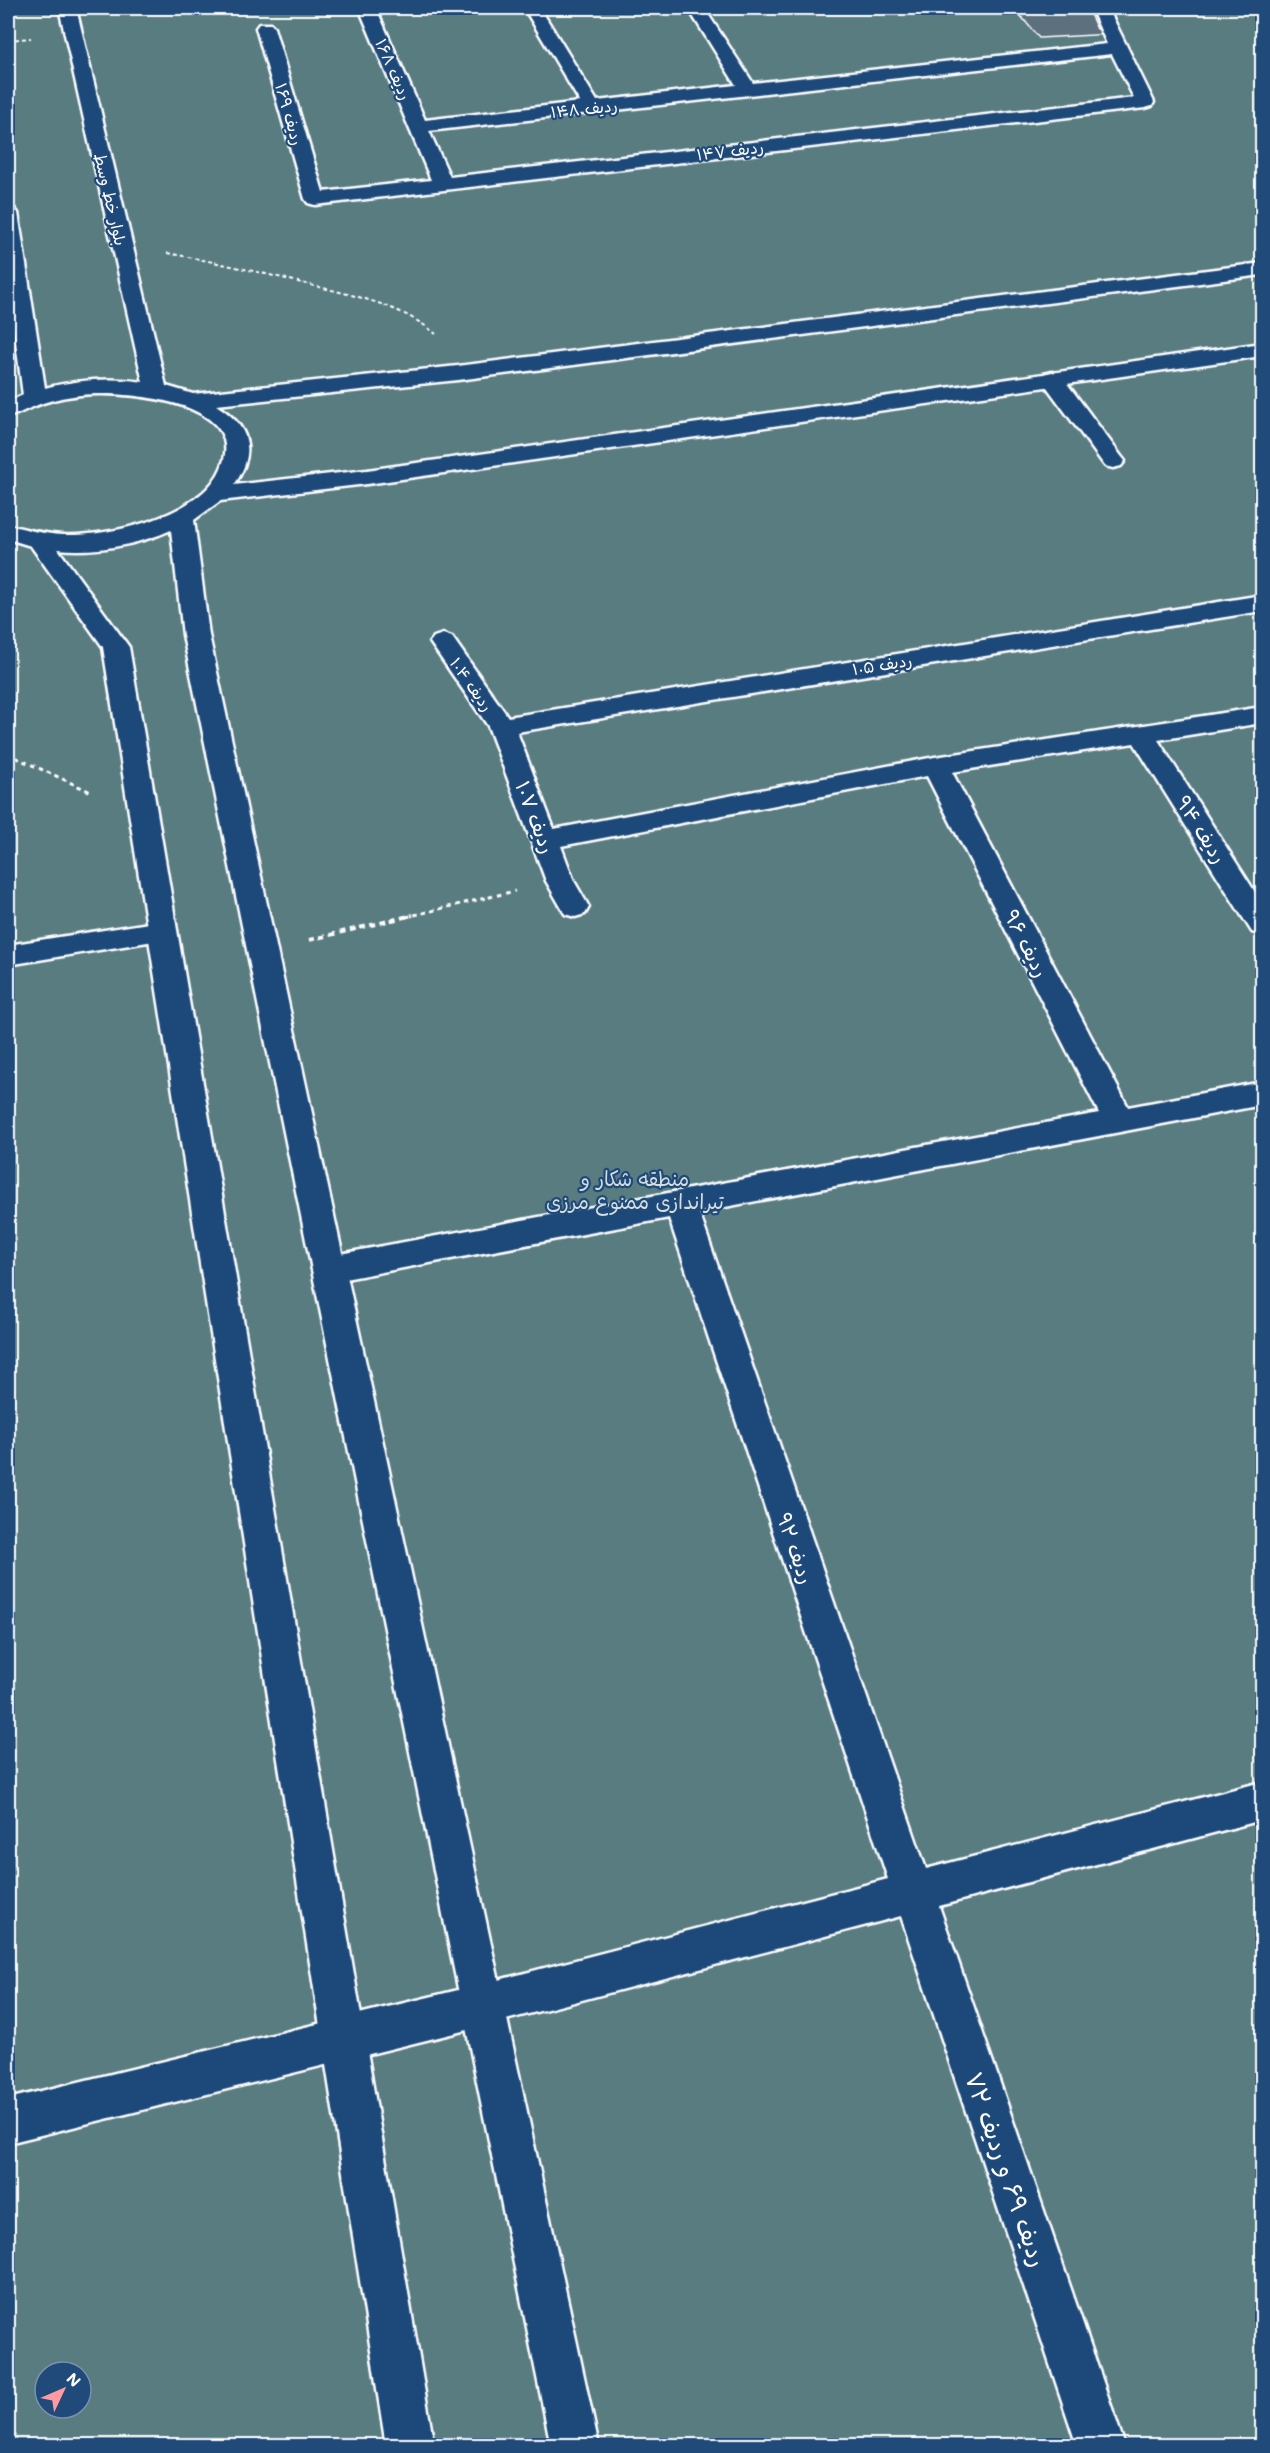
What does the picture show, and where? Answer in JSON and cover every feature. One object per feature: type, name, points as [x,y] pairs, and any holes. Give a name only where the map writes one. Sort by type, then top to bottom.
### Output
[{"type":"street","name":"بلوار خط وسط","points":[[67,8],[156,390]]},
{"type":"street","points":[[532,8],[592,107]]},
{"type":"street","points":[[696,8],[748,90]]},
{"type":"street","points":[[1100,8],[1118,48]]},
{"type":"street","name":"ردیف ۱۶۸","points":[[368,10],[443,184]]},
{"type":"street","name":"ردیف ۱۶۹","points":[[265,28],[315,199]]},
{"type":"street","name":"ردیف ۱۴۸","points":[[419,126],[1118,48]]},
{"type":"street","name":"ردیف ۱۴۷","points":[[315,199],[1145,102],[1118,48]]},
{"type":"street","points":[[8,213],[35,399]]},
{"type":"street","points":[[194,401],[458,373],[1263,269]]},
{"type":"street","points":[[216,494],[367,477],[1263,349]]},
{"type":"street","points":[[1052,379],[1113,461]]},
{"type":"street","points":[[9,409],[35,399],[75,390],[116,386],[156,390],[194,401],[222,419],[237,442],[234,468],[216,494],[182,517],[129,535],[89,542],[18,536]]},
{"type":"street","points":[[182,517],[196,635],[575,2445]]},
{"type":"street","points":[[18,536],[116,647],[410,2445]]},
{"type":"street","name":"ردیف ۱۰۵","points":[[501,726],[1263,603]]},
{"type":"street","name":"ردیف ۱۰۴","points":[[443,642],[501,726]]},
{"type":"street","points":[[545,840],[935,766],[1263,715]]},
{"type":"street","name":"ردیف ۱۰۷","points":[[501,726],[560,881],[575,907]]},
{"type":"street","name":"ردیف ۹۴","points":[[1141,734],[1263,925]]},
{"type":"street","name":"ردیف ۹۶","points":[[935,766],[1119,1120]]},
{"type":"street","points":[[8,956],[162,931]]},
{"type":"street","points":[[329,1269],[1263,1094]]},
{"type":"street","name":"ردیف ۹۲","points":[[680,1203],[912,1893]]},
{"type":"street","points":[[8,2121],[483,2005],[1263,1801]]},
{"type":"street","name":"ردیف ۶۹ و ردیف ۷۲","points":[[912,1893],[1101,2445]]},
{"type":"path","points":[[122,245],[214,261],[361,298],[424,322],[447,343],[458,373]]},
{"type":"path","points":[[8,754],[143,816]]},
{"type":"path","points":[[262,951],[560,881]]},
{"type":"green space","name":"منطقه شکار و تیراندازی ممنوع مرزی","points":[[8,8],[1262,8],[1262,2445],[8,2446]]},
{"type":"building","points":[[1087,8],[1097,29],[1112,34],[1039,38],[1015,9]]}]
